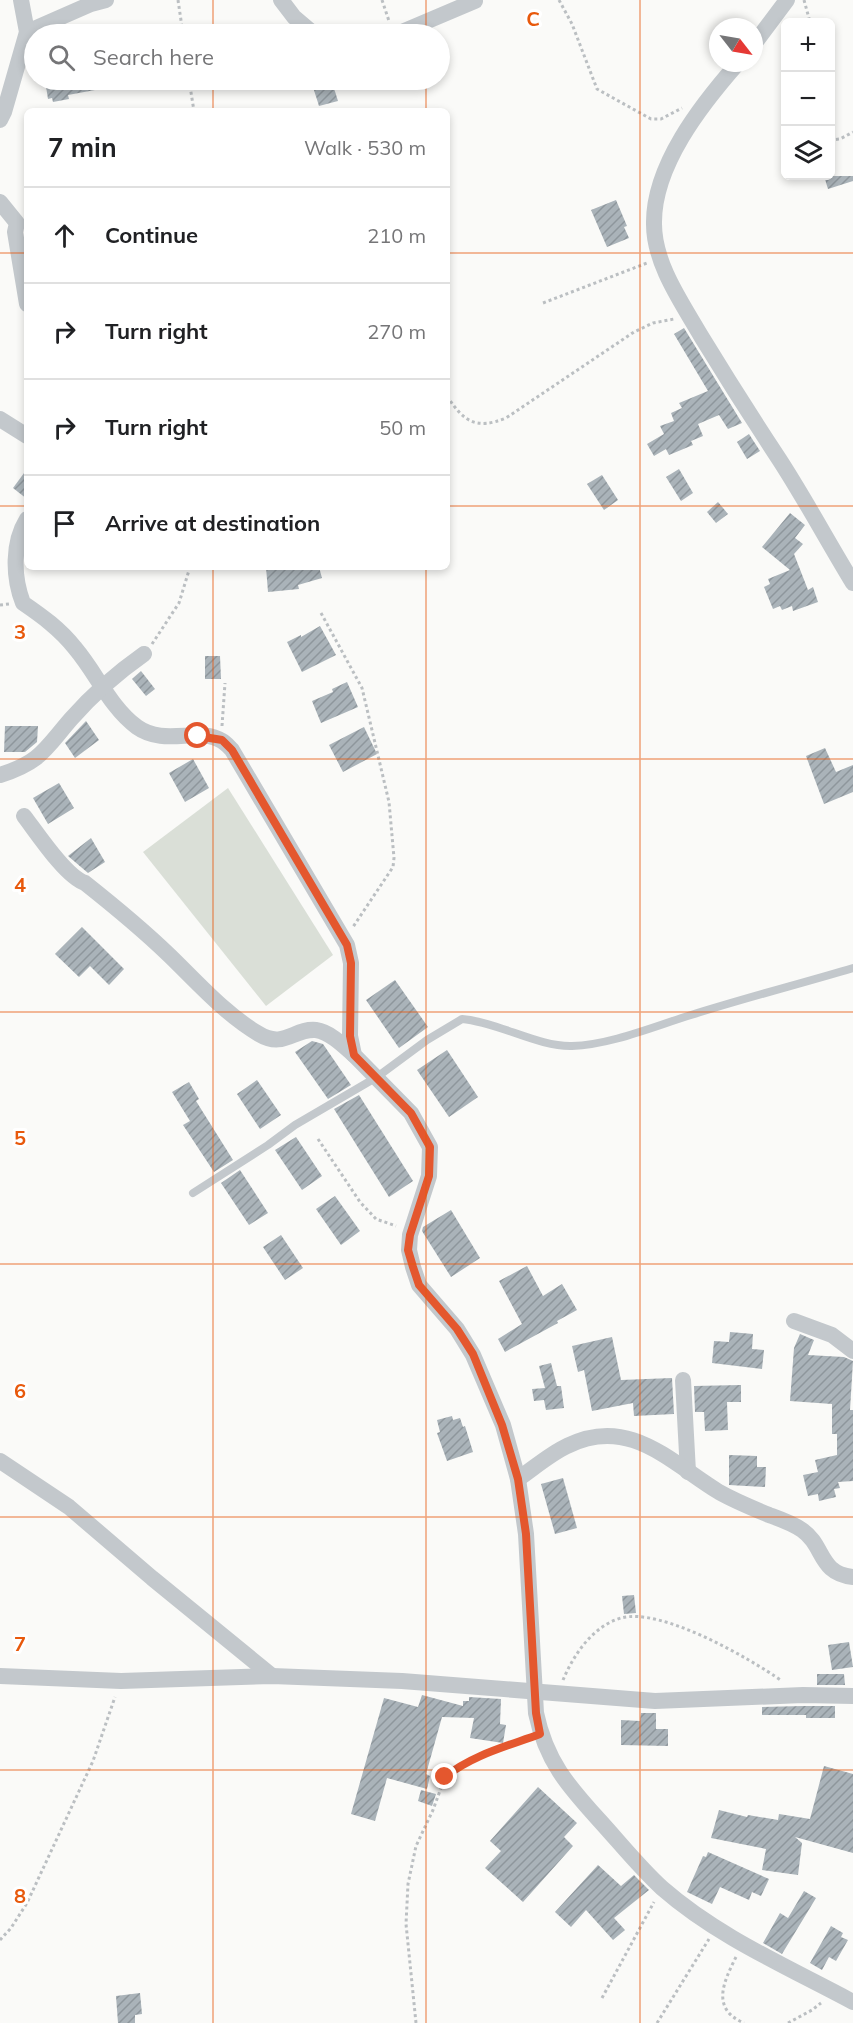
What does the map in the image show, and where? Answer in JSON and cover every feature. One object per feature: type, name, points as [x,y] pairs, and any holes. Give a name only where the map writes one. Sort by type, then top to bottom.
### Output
[{"type":"street","points":[[21,0],[26,24]]},
{"type":"street","points":[[45,24],[106,0]]},
{"type":"street","points":[[281,0],[302,24]]},
{"type":"street","points":[[763,33],[787,0]]},
{"type":"street","points":[[411,24],[475,1]]},
{"type":"street","points":[[0,120],[24,42]]},
{"type":"street","points":[[730,72],[703,104],[662,178],[656,201],[654,224],[656,245],[660,259],[690,317],[736,394],[799,491],[853,583]]},
{"type":"street","points":[[0,202],[22,219],[15,232],[24,286]]},
{"type":"street","points":[[0,419],[24,434]]},
{"type":"street","points":[[24,525],[19,534],[16,556],[16,573],[22,603],[51,623],[75,647],[123,716],[140,729],[155,736],[198,736],[222,740],[240,762],[347,945],[351,963],[350,1036],[354,1055]]},
{"type":"street","points":[[0,775],[28,764],[41,755],[71,719],[116,674],[144,654]]},
{"type":"street","points":[[24,816],[51,852],[77,880],[85,883],[135,924],[206,990],[260,1034],[276,1041],[313,1030],[322,1031],[343,1044],[411,1113],[430,1147],[429,1176],[410,1235],[408,1250],[419,1285],[457,1329],[473,1354],[502,1425],[518,1479],[526,1534],[536,1713],[540,1734],[549,1756],[564,1780],[662,1888],[742,1943],[792,1972],[853,2002]]},
{"type":"street","points":[[794,1321],[832,1335],[853,1351]]},
{"type":"street","points":[[683,1380],[688,1472]]},
{"type":"street","points":[[518,1479],[567,1446],[594,1437],[619,1436],[648,1444],[721,1493],[797,1527],[811,1539],[830,1569],[853,1577]]},
{"type":"street","points":[[0,1461],[69,1507],[272,1676]]},
{"type":"street","points":[[0,1676],[121,1681],[272,1676],[402,1681],[655,1701],[803,1695],[853,1696]]},
{"type":"lane","points":[[193,1193],[295,1125],[377,1077],[427,1040],[462,1018],[561,1045],[574,1046],[610,1039],[853,968]]},
{"type":"path","points":[[178,0],[182,24]]},
{"type":"path","points":[[381,0],[391,24]]},
{"type":"path","points":[[559,0],[572,24],[597,89],[638,113],[656,120],[685,107],[703,104]]},
{"type":"path","points":[[804,0],[809,18]]},
{"type":"path","points":[[191,90],[194,108]]},
{"type":"path","points":[[835,140],[853,132]]},
{"type":"path","points":[[543,303],[660,259]]},
{"type":"path","points":[[450,400],[459,414],[470,421],[482,424],[493,423],[516,411],[634,332],[653,323],[690,317]]},
{"type":"path","points":[[144,654],[179,603],[189,570]]},
{"type":"path","points":[[321,613],[363,688],[389,802],[394,858],[389,875],[354,925],[347,945]]},
{"type":"path","points":[[222,740],[225,683]]},
{"type":"path","points":[[318,1139],[360,1202],[376,1219],[399,1227],[410,1235]]},
{"type":"path","points":[[558,1693],[576,1656],[590,1636],[607,1623],[632,1616],[673,1625],[702,1636],[763,1668],[803,1695]]},
{"type":"path","points":[[0,1940],[22,1911],[37,1881],[93,1761],[121,1681]]},
{"type":"path","points":[[416,2023],[406,1924],[408,1884],[416,1846],[445,1777],[458,1766],[475,1758],[540,1734]]},
{"type":"path","points":[[602,1998],[662,1888]]},
{"type":"path","points":[[657,2023],[716,1927]]},
{"type":"path","points":[[742,1943],[728,1972],[722,2001],[727,2013],[744,2023]]},
{"type":"path","points":[[788,2023],[812,2010],[834,1992]]},
{"type":"shaded area","points":[[228,788],[333,955],[266,1006],[143,852]]},
{"type":"building","points":[[47,90],[95,90],[68,95],[69,99],[53,102],[52,98],[48,99]]},
{"type":"building","points":[[314,90],[335,90],[338,101],[319,106]]},
{"type":"building","points":[[835,176],[853,176],[853,181],[828,189],[825,180],[835,180]]},
{"type":"building","points":[[616,200],[627,226],[624,227],[629,238],[607,247],[591,210]]},
{"type":"building","points":[[684,328],[742,423],[728,429],[719,415],[698,424],[703,436],[691,441],[693,445],[669,455],[666,449],[654,456],[647,444],[664,434],[660,426],[674,421],[671,413],[682,408],[679,403],[708,391],[674,334]]},
{"type":"building","points":[[749,434],[760,451],[747,459],[737,442]]},
{"type":"building","points":[[679,469],[693,493],[681,501],[666,477]]},
{"type":"building","points":[[24,473],[24,497],[13,488]]},
{"type":"building","points":[[602,475],[618,500],[604,510],[587,484]]},
{"type":"building","points":[[718,502],[728,514],[716,523],[707,512]]},
{"type":"building","points":[[790,513],[805,525],[795,538],[803,544],[794,554],[808,590],[813,587],[818,602],[793,611],[792,606],[782,610],[780,606],[773,609],[764,587],[770,584],[768,579],[790,570],[762,547]]},
{"type":"building","points":[[266,570],[320,570],[322,578],[298,585],[299,589],[268,592]]},
{"type":"building","points":[[320,626],[336,655],[302,672],[287,642]]},
{"type":"building","points":[[205,656],[220,656],[221,679],[205,679]]},
{"type":"building","points":[[141,671],[155,689],[146,696],[132,679]]},
{"type":"building","points":[[347,682],[358,707],[321,723],[312,701],[333,692],[332,689]]},
{"type":"building","points":[[86,721],[99,740],[75,758],[65,743]]},
{"type":"building","points":[[5,726],[38,726],[37,742],[25,752],[4,752]]},
{"type":"building","points":[[364,727],[377,754],[343,772],[329,745]]},
{"type":"building","points":[[825,748],[836,772],[853,765],[853,792],[824,804],[806,756]]},
{"type":"building","points":[[193,759],[209,788],[185,802],[169,773]]},
{"type":"building","points":[[59,783],[74,808],[48,824],[33,798]]},
{"type":"building","points":[[91,838],[105,862],[88,873],[68,856]]},
{"type":"building","points":[[82,927],[124,969],[109,985],[90,966],[79,977],[55,954]]},
{"type":"building","points":[[395,980],[428,1027],[399,1048],[366,1000]]},
{"type":"building","points":[[312,1041],[323,1044],[351,1085],[328,1099],[295,1052]]},
{"type":"building","points":[[447,1050],[478,1097],[449,1117],[417,1070]]},
{"type":"building","points":[[257,1080],[281,1115],[260,1129],[237,1094]]},
{"type":"building","points":[[189,1082],[199,1099],[196,1101],[233,1160],[214,1172],[183,1125],[190,1121],[172,1092]]},
{"type":"building","points":[[359,1095],[413,1181],[389,1197],[334,1109]]},
{"type":"building","points":[[296,1137],[322,1176],[302,1190],[275,1150]]},
{"type":"building","points":[[240,1170],[268,1213],[249,1225],[221,1183]]},
{"type":"building","points":[[335,1196],[360,1231],[341,1245],[316,1209]]},
{"type":"building","points":[[451,1210],[480,1258],[451,1277],[422,1231],[423,1227]]},
{"type":"building","points":[[281,1235],[303,1268],[285,1280],[263,1247]]},
{"type":"building","points":[[527,1266],[543,1296],[562,1284],[577,1310],[505,1352],[498,1339],[522,1324],[499,1281]]},
{"type":"building","points":[[730,1332],[753,1334],[752,1349],[764,1350],[762,1369],[712,1363],[714,1341],[729,1342]]},
{"type":"building","points":[[800,1334],[814,1340],[808,1355],[844,1357],[853,1361],[850,1410],[853,1410],[853,1481],[838,1482],[840,1488],[834,1489],[836,1497],[819,1501],[818,1494],[808,1496],[803,1475],[818,1472],[815,1460],[837,1455],[837,1434],[832,1434],[832,1404],[790,1401],[794,1348]]},
{"type":"building","points":[[612,1337],[621,1380],[672,1378],[674,1414],[634,1416],[633,1403],[592,1411],[584,1370],[578,1372],[572,1346]]},
{"type":"building","points":[[551,1363],[557,1386],[561,1386],[564,1408],[546,1410],[544,1400],[534,1401],[532,1389],[545,1388],[539,1366]]},
{"type":"building","points":[[741,1385],[741,1402],[727,1402],[728,1430],[705,1431],[704,1412],[695,1412],[694,1386]]},
{"type":"building","points":[[452,1416],[453,1420],[460,1418],[463,1427],[465,1426],[473,1452],[447,1461],[437,1433],[440,1432],[437,1420]]},
{"type":"building","points":[[729,1455],[757,1456],[757,1467],[766,1467],[765,1487],[729,1485]]},
{"type":"building","points":[[563,1478],[577,1528],[555,1534],[541,1484]]},
{"type":"building","points":[[634,1595],[636,1613],[624,1614],[622,1596]]},
{"type":"building","points":[[849,1642],[853,1667],[832,1670],[828,1645]]},
{"type":"building","points":[[817,1674],[844,1674],[845,1685],[817,1685]]},
{"type":"building","points":[[422,1695],[463,1706],[463,1701],[469,1701],[469,1697],[501,1699],[500,1724],[506,1725],[503,1743],[470,1738],[474,1718],[442,1717],[426,1774],[430,1776],[427,1789],[387,1778],[375,1821],[351,1814],[384,1698],[418,1707]]},
{"type":"building","points":[[835,1706],[835,1718],[806,1718],[806,1715],[762,1715],[762,1707]]},
{"type":"building","points":[[641,1713],[656,1713],[656,1729],[668,1729],[668,1746],[621,1745],[621,1720],[640,1721]]},
{"type":"building","points":[[824,1766],[853,1774],[853,1853],[795,1837],[802,1843],[798,1875],[762,1870],[766,1849],[711,1838],[719,1810],[747,1817],[748,1815],[778,1820],[779,1814],[810,1819]]},
{"type":"building","points":[[538,1787],[577,1823],[564,1837],[573,1846],[523,1902],[485,1868],[501,1851],[490,1841]]},
{"type":"building","points":[[421,1790],[436,1794],[432,1806],[418,1801]]},
{"type":"building","points":[[708,1852],[769,1879],[761,1896],[752,1892],[749,1900],[720,1887],[712,1904],[687,1892],[703,1856],[706,1857]]},
{"type":"building","points":[[598,1865],[621,1886],[634,1875],[649,1890],[614,1918],[625,1930],[613,1940],[586,1910],[571,1927],[555,1912]]},
{"type":"building","points":[[804,1891],[816,1898],[782,1954],[763,1943],[780,1913],[788,1918]]},
{"type":"building","points":[[831,1926],[843,1933],[841,1937],[848,1940],[836,1961],[829,1957],[822,1970],[810,1963]]},
{"type":"building","points":[[140,1993],[142,2014],[135,2015],[135,2023],[118,2023],[116,1996]]},
{"type":"route","points":[[198,736],[222,740],[232,750],[347,945],[351,963],[350,1036],[354,1055],[411,1113],[430,1147],[429,1176],[410,1235],[408,1250],[413,1267],[419,1285],[457,1329],[473,1354],[502,1425],[518,1479],[526,1534],[536,1713],[540,1734],[475,1758],[458,1766],[445,1777]]}]
